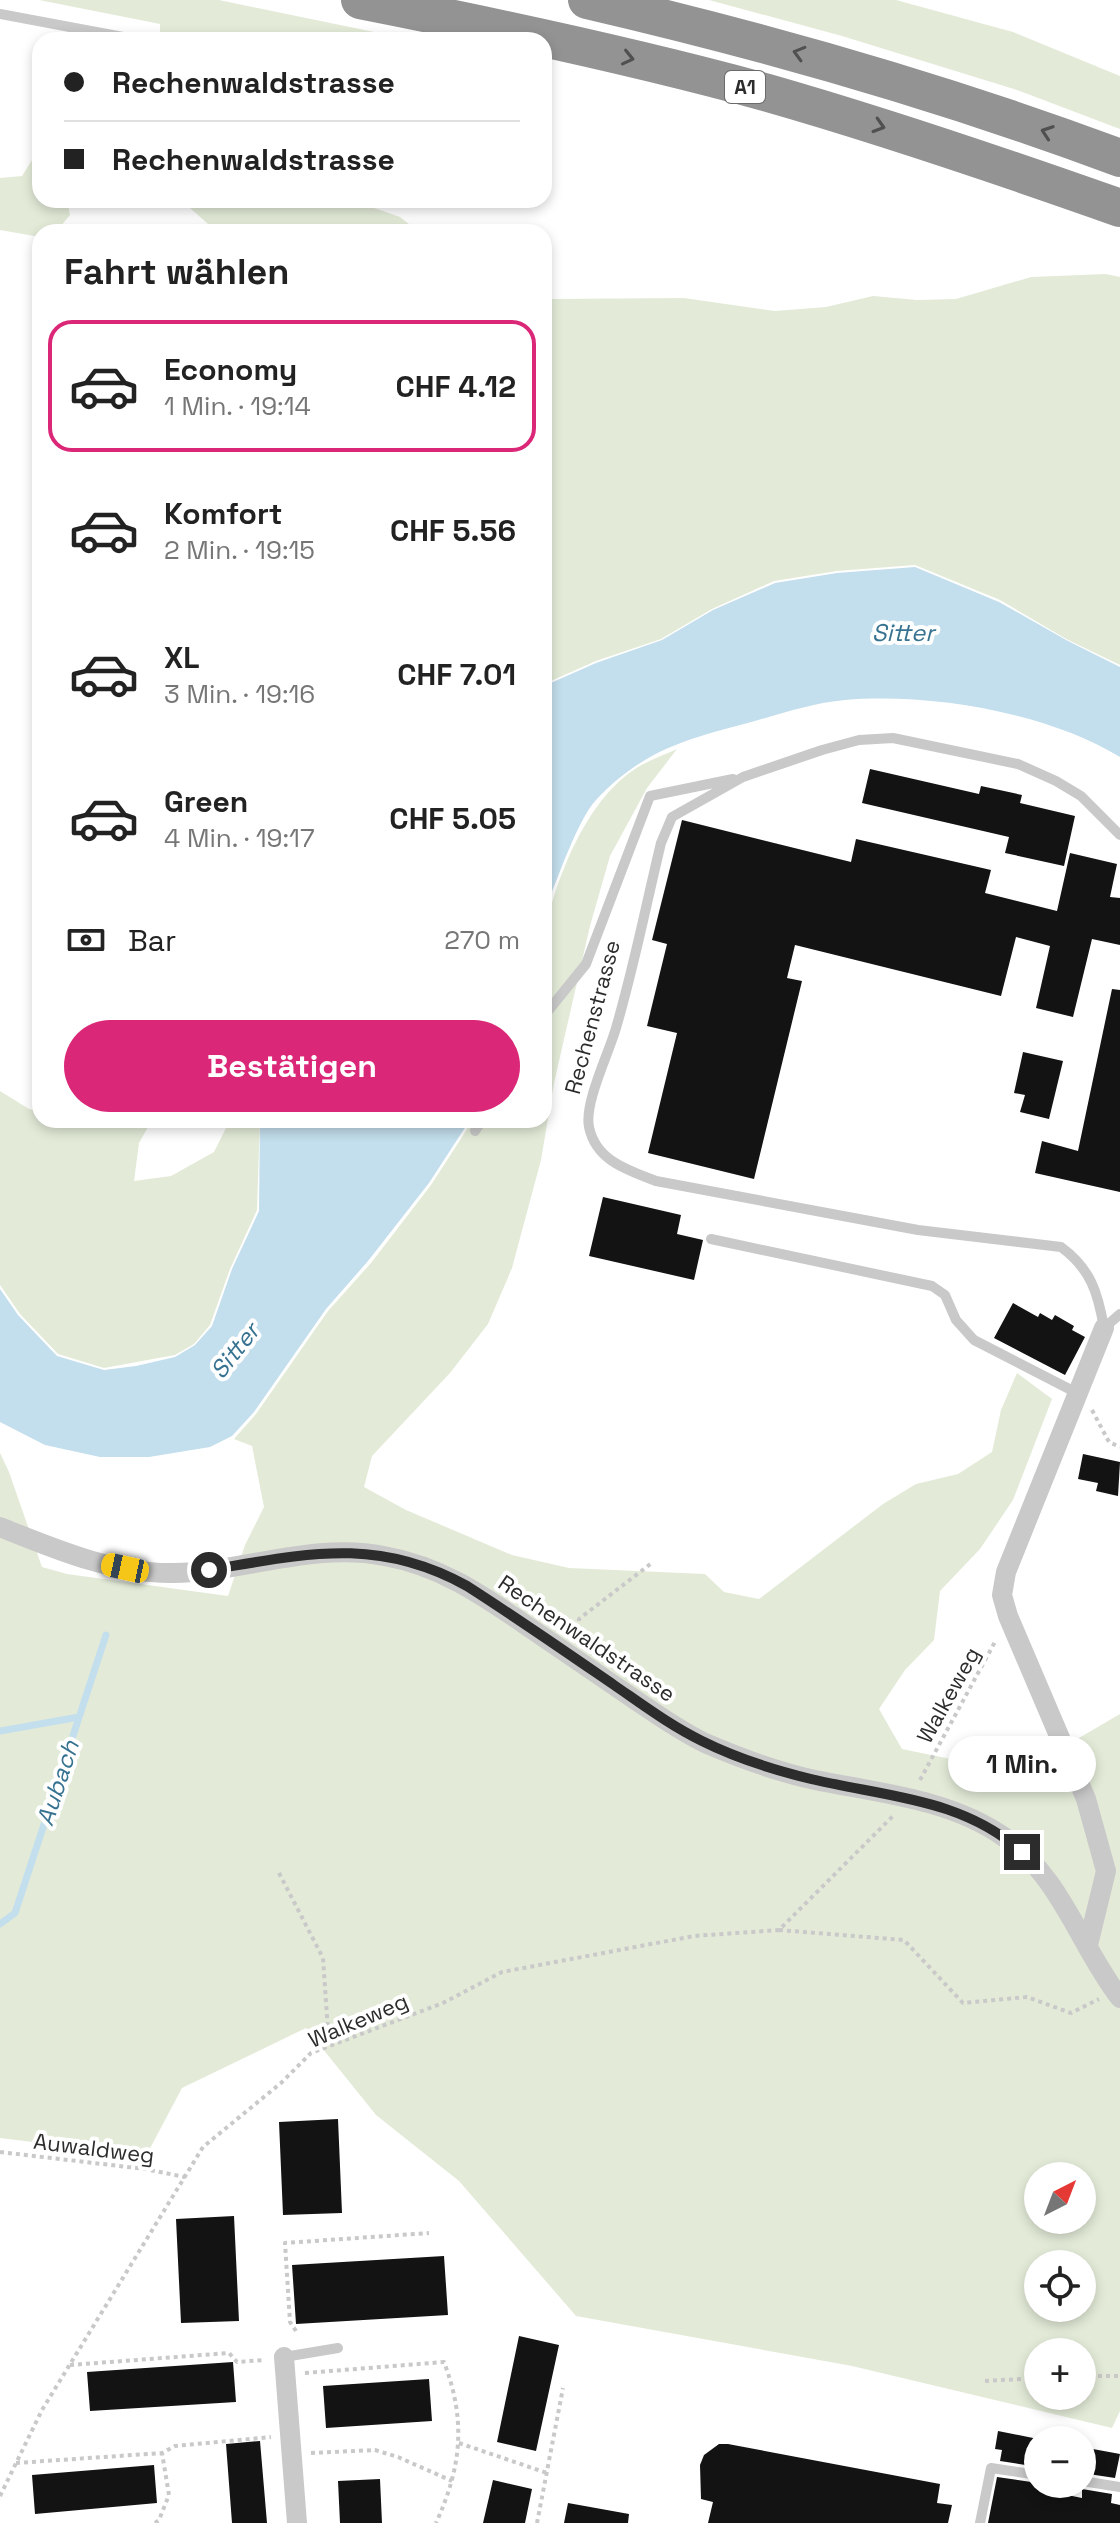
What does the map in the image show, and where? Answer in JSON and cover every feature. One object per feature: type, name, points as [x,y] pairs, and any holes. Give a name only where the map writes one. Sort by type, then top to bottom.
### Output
[{"type":"highway","name":"A1","points":[[360,0],[502,32]]},
{"type":"highway","name":"A1","points":[[587,0],[782,48],[874,75],[1120,158]]},
{"type":"highway","name":"A1","points":[[555,44],[681,70],[833,112],[964,153],[1120,208]]},
{"type":"street","name":"Rechenstrasse","points":[[1088,1945],[1106,1871],[1086,1799],[1008,1616],[1002,1595],[1006,1572],[1077,1393],[1112,1321]]},
{"type":"street","name":"Rechenwaldstrasse","points":[[0,1527],[58,1550],[141,1572],[209,1570],[337,1553],[379,1554],[441,1572],[467,1586],[701,1741],[747,1760],[810,1779],[946,1808],[976,1819],[1006,1838],[1037,1866],[1057,1891],[1088,1945]]},
{"type":"street","points":[[1088,1945],[1111,1998]]},
{"type":"street","points":[[284,2357],[297,2523]]},
{"type":"lane","points":[[0,14],[96,32]]},
{"type":"lane","name":"Rechenstrasse","points":[[1112,1321],[1080,1261],[1061,1247],[918,1230],[656,1181],[618,1166],[598,1150],[588,1125],[594,1093],[616,1029],[661,843],[672,817],[743,777],[859,740],[893,738],[1018,764],[1081,796],[1120,835]]},
{"type":"lane","points":[[552,1006],[586,964],[650,796],[743,777]]},
{"type":"lane","points":[[711,1239],[932,1286],[945,1295],[956,1320],[974,1340],[1077,1393]]},
{"type":"lane","points":[[284,2357],[297,2352],[338,2348]]},
{"type":"lane","points":[[980,2523],[991,2468],[1024,2473]]},
{"type":"lane","points":[[1096,2483],[1120,2487]]},
{"type":"path","points":[[1077,1393],[1086,1399],[1109,1442],[1120,1447]]},
{"type":"path","points":[[577,1660],[579,1619],[653,1562]]},
{"type":"path","name":"Walkeweg","points":[[915,1789],[1008,1616]]},
{"type":"path","points":[[779,1930],[899,1810]]},
{"type":"path","points":[[279,1873],[323,1958],[329,2046]]},
{"type":"path","name":"Walkeweg","points":[[0,2496],[42,2410],[203,2147],[281,2083],[311,2053],[443,2003],[502,1972],[694,1936],[779,1930],[904,1940],[963,2003],[1027,1997],[1071,2013],[1111,1998]]},
{"type":"path","name":"Auwaldweg","points":[[0,2152],[145,2169],[185,2177]]},
{"type":"path","points":[[296,2331],[290,2322],[285,2243],[429,2233]]},
{"type":"path","points":[[70,2365],[229,2353],[237,2362],[284,2357]]},
{"type":"path","points":[[298,2374],[444,2362],[454,2388],[459,2443],[452,2481],[436,2523]]},
{"type":"path","points":[[1096,2376],[1120,2376]]},
{"type":"path","points":[[985,2381],[1024,2379]]},
{"type":"path","points":[[537,2523],[563,2388]]},
{"type":"path","points":[[16,2463],[162,2453],[175,2446],[277,2436]]},
{"type":"path","points":[[459,2443],[547,2473]]},
{"type":"path","points":[[305,2453],[375,2450],[452,2481]]},
{"type":"path","points":[[155,2523],[169,2495],[162,2453]]},
{"type":"green space","points":[[39,0],[219,0],[374,32],[160,32],[160,24]]},
{"type":"green space","points":[[709,0],[896,0],[1013,32],[1120,76],[1120,129],[1017,90],[842,36]]},
{"type":"green space","points":[[32,160],[32,208],[69,208],[70,215],[63,224],[32,224],[32,236],[0,230],[0,178],[22,176]]},
{"type":"green space","points":[[190,208],[374,208],[400,217],[409,224],[208,224]]},
{"type":"green space","points":[[1106,274],[1120,277],[1120,665],[1068,640],[1000,600],[915,565],[837,571],[774,581],[712,609],[661,639],[596,661],[552,680],[552,299],[684,298],[775,311],[826,307],[873,296],[917,300],[956,299],[1031,277]]},
{"type":"green space","points":[[677,749],[647,788],[610,856],[590,926],[552,1095],[552,903],[576,842],[603,799],[638,767]]},
{"type":"green space","points":[[0,1091],[32,1110],[32,1128],[147,1128],[139,1143],[134,1181],[171,1176],[214,1152],[226,1128],[260,1128],[257,1210],[230,1269],[210,1325],[194,1344],[175,1355],[104,1368],[58,1354],[20,1314],[0,1285]]},
{"type":"green space","points":[[468,1128],[546,1128],[512,1268],[488,1324],[450,1373],[372,1456],[364,1487],[406,1510],[512,1555],[569,1568],[705,1574],[724,1592],[759,1599],[883,1504],[916,1484],[958,1474],[992,1452],[1001,1410],[1017,1373],[1052,1399],[1013,1500],[980,1549],[940,1591],[934,1640],[905,1670],[879,1709],[902,1749],[1019,1773],[1120,1714],[1120,2411],[1112,2428],[1037,2410],[1096,2410],[1096,2338],[1024,2338],[1024,2407],[852,2366],[576,2316],[459,2181],[376,2115],[306,2028],[182,2088],[146,2156],[0,2138],[0,1453],[42,1567],[67,1574],[228,1596],[245,1545],[264,1507],[252,1446],[234,1439],[256,1414],[328,1311],[371,1263],[431,1185]]},
{"type":"water","name":"Sitter","points":[[915,567],[999,602],[1120,667],[1120,757],[1058,728],[1023,717],[950,703],[845,700],[781,713],[682,742],[630,770],[589,809],[552,892],[552,682],[662,640],[713,610],[775,583],[837,573]]},
{"type":"water","name":"Sitter","points":[[260,1128],[465,1128],[429,1183],[326,1309],[254,1412],[232,1436],[210,1447],[149,1457],[100,1457],[45,1445],[0,1422],[0,1289],[18,1315],[57,1356],[104,1370],[175,1357],[195,1345],[212,1326],[232,1269],[259,1211]]},
{"type":"building","points":[[870,769],[979,794],[981,786],[1022,795],[1020,803],[1075,816],[1064,866],[1005,853],[1009,837],[862,803]]},
{"type":"building","points":[[682,820],[851,862],[856,839],[991,870],[985,893],[1057,911],[1070,853],[1117,864],[1110,897],[1120,898],[1120,945],[1092,939],[1073,1017],[1036,1008],[1050,946],[1016,937],[1001,996],[795,945],[787,978],[802,981],[754,1179],[648,1153],[677,1033],[647,1026],[667,944],[652,940]]},
{"type":"building","points":[[1112,989],[1120,990],[1120,1192],[1035,1173],[1042,1141],[1078,1151]]},
{"type":"building","points":[[1023,1052],[1063,1061],[1049,1119],[1020,1112],[1025,1095],[1014,1093]]},
{"type":"building","points":[[603,1197],[681,1215],[677,1234],[703,1240],[694,1280],[589,1256]]},
{"type":"building","points":[[1013,1303],[1038,1317],[1040,1313],[1052,1320],[1055,1315],[1085,1337],[1065,1375],[994,1338]]},
{"type":"building","points":[[1083,1454],[1120,1462],[1118,1496],[1096,1491],[1098,1483],[1078,1479]]},
{"type":"building","points":[[338,2119],[342,2213],[283,2215],[279,2122]]},
{"type":"building","points":[[234,2216],[239,2321],[181,2323],[176,2219]]},
{"type":"building","points":[[444,2256],[448,2315],[296,2324],[292,2265]]},
{"type":"building","points":[[519,2336],[559,2345],[536,2451],[497,2442]]},
{"type":"building","points":[[233,2362],[236,2402],[90,2411],[87,2372]]},
{"type":"building","points":[[429,2379],[432,2421],[326,2428],[323,2386]]},
{"type":"building","points":[[998,2431],[1024,2436],[1024,2465],[1000,2461],[1002,2450],[995,2449]]},
{"type":"building","points":[[260,2441],[267,2523],[232,2523],[226,2444]]},
{"type":"building","points":[[719,2444],[940,2484],[937,2503],[952,2505],[948,2523],[708,2523],[713,2502],[701,2499],[700,2465],[704,2455]]},
{"type":"building","points":[[1096,2450],[1120,2454],[1115,2478],[1096,2475]]},
{"type":"building","points":[[154,2465],[157,2503],[35,2514],[32,2475]]},
{"type":"building","points":[[997,2477],[1024,2481],[1024,2498],[1096,2498],[1096,2491],[1112,2494],[1111,2503],[1120,2505],[1120,2523],[988,2523]]},
{"type":"building","points":[[380,2479],[382,2523],[340,2523],[338,2481]]},
{"type":"building","points":[[493,2480],[532,2489],[525,2523],[483,2523]]},
{"type":"building","points":[[568,2503],[629,2514],[628,2523],[564,2523]]},
{"type":"waterway","name":"Aubach","points":[[0,1924],[15,1913],[106,1635]]},
{"type":"waterway","points":[[0,1731],[79,1717]]},
{"type":"route","points":[[209,1570],[337,1553],[379,1554],[411,1561],[467,1586],[701,1741],[747,1760],[810,1779],[946,1808],[976,1819],[1022,1852]]}]
